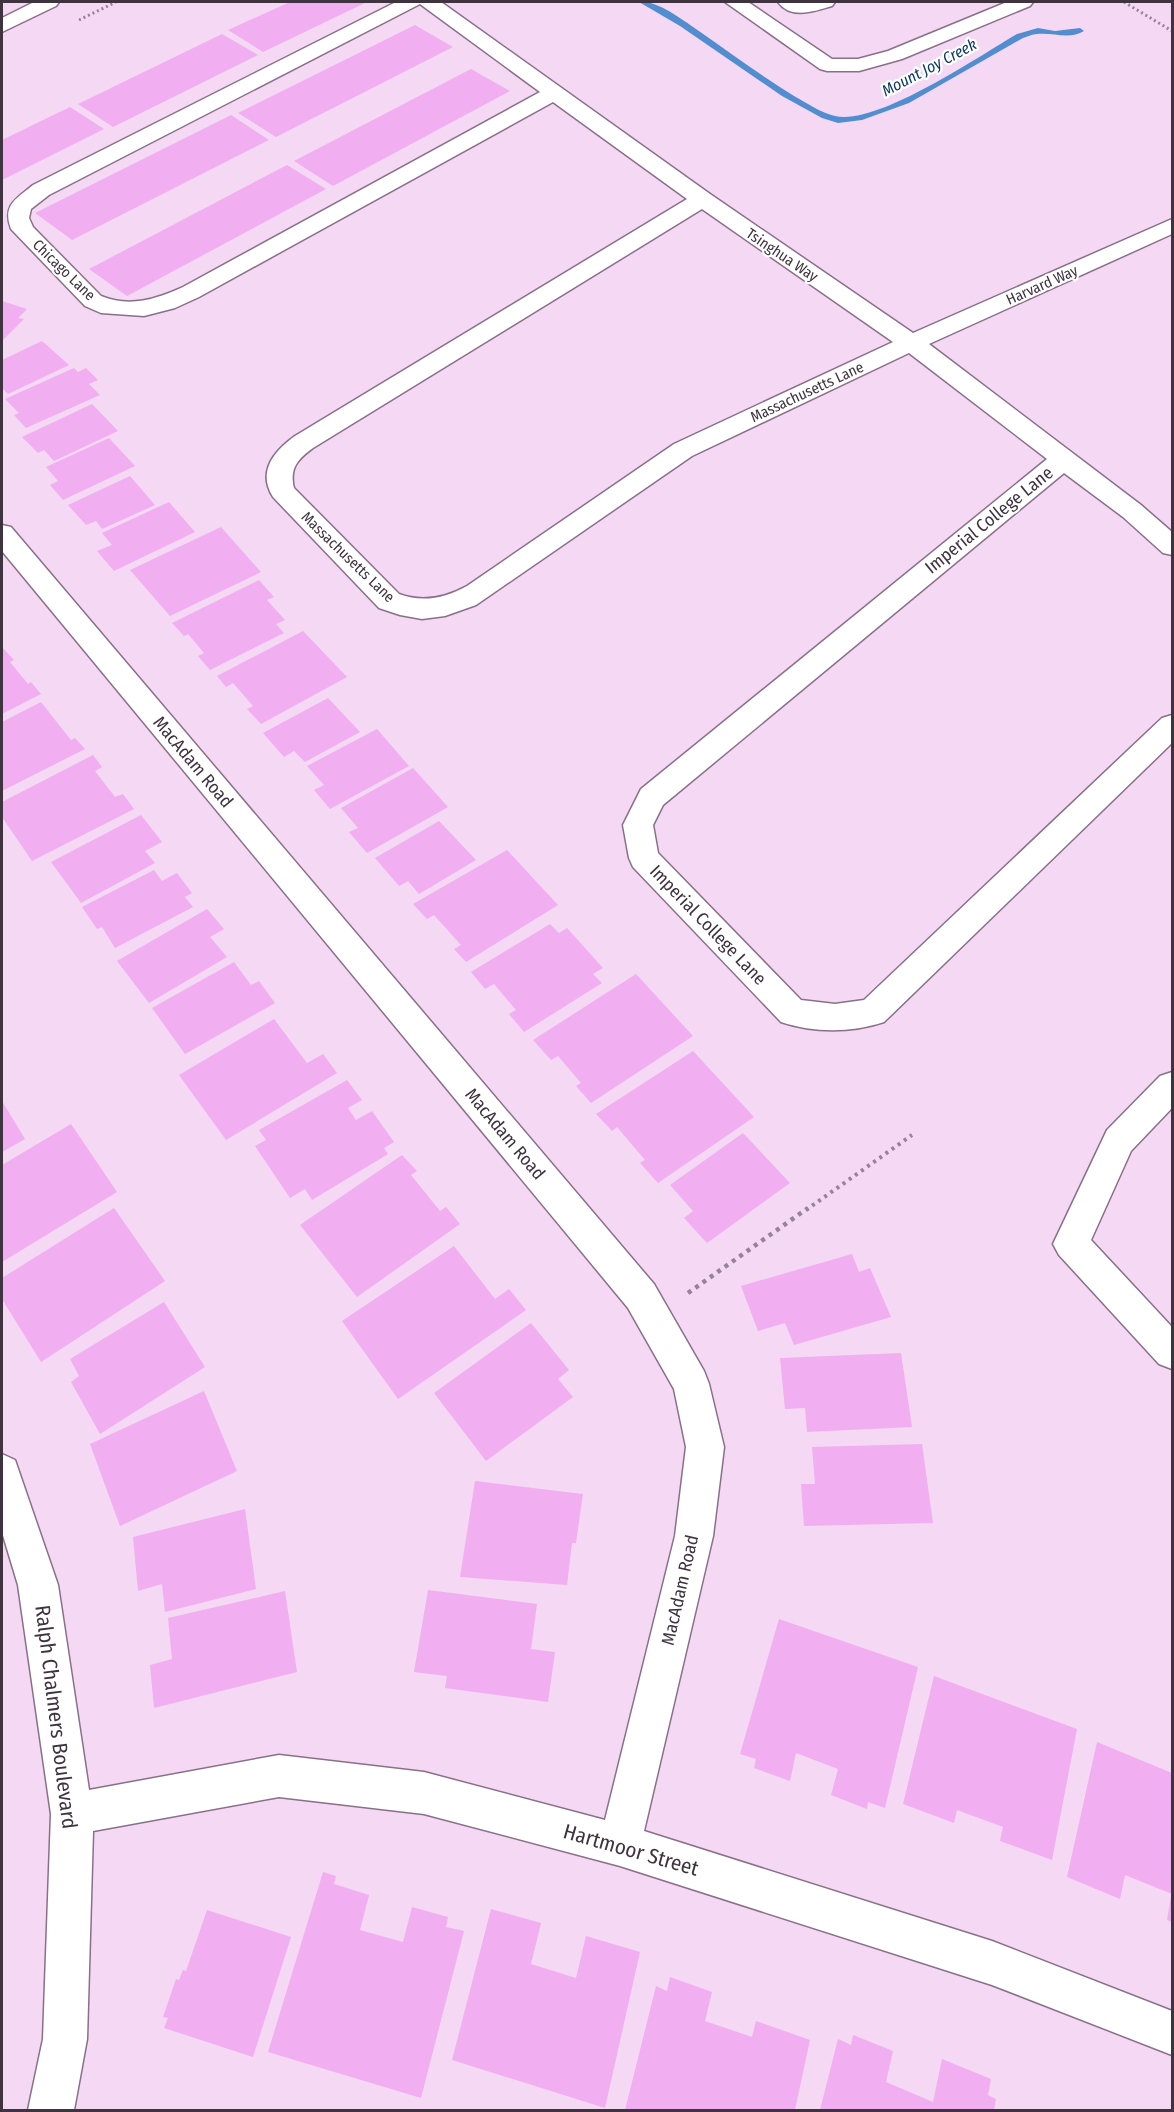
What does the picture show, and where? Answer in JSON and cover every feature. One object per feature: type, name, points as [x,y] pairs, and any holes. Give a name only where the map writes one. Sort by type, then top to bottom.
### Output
[{"type":"street","points":[[2,26],[49,2]]},
{"type":"street","name":"Chicago Lane","points":[[411,2],[41,190],[20,207],[18,218],[22,229],[93,301],[109,308],[144,309],[167,303],[191,292],[555,92]]},
{"type":"street","name":"Tsinghua Way","points":[[429,2],[702,200],[912,344],[1132,511],[1173,546]]},
{"type":"street","points":[[735,2],[827,65],[859,65],[895,55],[1023,2]]},
{"type":"street","points":[[788,2],[803,8],[825,2]]},
{"type":"street","name":"Massachusetts Lane","points":[[702,200],[304,442],[283,460],[278,480],[282,491],[388,601],[404,608],[441,607],[461,602],[477,594],[683,450],[912,344]]},
{"type":"street","name":"Harvard Way","points":[[912,344],[1173,226]]},
{"type":"street","name":"Imperial College Lane","points":[[1062,460],[652,797],[638,825],[644,858],[792,1012],[835,1018],[873,1012],[1173,726]]},
{"type":"street","name":"MacAdam Road","points":[[2,534],[634,1287],[691,1384],[705,1447],[694,1536],[620,1845]]},
{"type":"street","points":[[1173,1086],[1119,1141],[1071,1244],[1173,1352]]},
{"type":"street","name":"Ralph Chalmers Boulevard","points":[[2,1473],[38,1585],[72,1814],[65,2038],[51,2110]]},
{"type":"street","name":"Hartmoor Street","points":[[72,1814],[279,1776],[424,1792],[620,1845],[992,1963],[1173,2032]]},
{"type":"path","points":[[1124,2],[1173,31]]},
{"type":"path","points":[[654,1318],[912,1135]]},
{"type":"building","points":[[290,2],[367,2],[263,52],[228,30]]},
{"type":"building","points":[[415,25],[453,47],[276,137],[238,113]]},
{"type":"building","points":[[222,34],[258,55],[113,127],[78,104]]},
{"type":"building","points":[[471,69],[510,91],[333,186],[294,161]]},
{"type":"building","points":[[70,107],[104,129],[2,180],[2,140]]},
{"type":"building","points":[[231,115],[269,140],[72,240],[35,213]]},
{"type":"building","points":[[287,165],[326,189],[127,296],[89,269]]},
{"type":"building","points":[[2,301],[27,309],[18,318],[24,319],[2,341]]},
{"type":"building","points":[[42,341],[69,365],[8,394],[2,388],[2,360]]},
{"type":"building","points":[[74,368],[78,372],[86,368],[98,380],[89,384],[100,395],[26,428],[14,415],[19,413],[5,399]]},
{"type":"building","points":[[92,404],[118,431],[54,461],[44,450],[38,453],[22,437]]},
{"type":"building","points":[[109,438],[135,466],[63,500],[50,485],[58,481],[46,467]]},
{"type":"building","points":[[130,476],[155,505],[102,529],[96,521],[86,525],[68,505]]},
{"type":"building","points":[[169,502],[195,532],[114,571],[97,551],[112,545],[102,533]]},
{"type":"building","points":[[221,527],[261,572],[170,616],[130,570]]},
{"type":"building","points":[[259,580],[274,597],[267,600],[285,620],[276,624],[284,633],[210,670],[198,656],[204,653],[188,634],[184,636],[172,623]]},
{"type":"building","points":[[303,631],[347,677],[261,724],[247,709],[253,706],[233,683],[226,687],[217,676]]},
{"type":"building","points":[[2,647],[14,660],[10,662],[28,684],[31,682],[41,694],[2,714]]},
{"type":"building","points":[[328,698],[360,732],[305,762],[294,751],[284,757],[263,733]]},
{"type":"building","points":[[41,702],[71,740],[75,738],[85,749],[2,791],[2,722]]},
{"type":"building","points":[[377,729],[409,766],[330,809],[314,790],[324,785],[307,766]]},
{"type":"building","points":[[93,755],[102,767],[95,771],[115,797],[123,794],[134,809],[32,861],[2,817],[2,802]]},
{"type":"building","points":[[413,768],[448,807],[367,853],[349,832],[358,828],[341,808]]},
{"type":"building","points":[[141,815],[162,842],[145,851],[155,863],[81,903],[51,862]]},
{"type":"building","points":[[439,821],[476,860],[419,894],[408,881],[399,886],[375,858]]},
{"type":"building","points":[[507,850],[558,905],[466,962],[454,949],[461,945],[434,915],[427,919],[413,904]]},
{"type":"building","points":[[154,870],[162,881],[177,873],[192,893],[185,897],[193,907],[115,948],[102,927],[97,929],[82,907]]},
{"type":"building","points":[[207,909],[224,929],[210,937],[227,957],[149,1003],[117,961]]},
{"type":"building","points":[[550,924],[559,933],[567,928],[603,968],[593,974],[602,983],[524,1032],[509,1014],[516,1010],[494,984],[485,989],[471,972]]},
{"type":"building","points":[[234,962],[251,985],[259,981],[275,1003],[185,1054],[152,1008]]},
{"type":"building","points":[[636,974],[693,1036],[591,1103],[576,1086],[581,1083],[558,1056],[551,1060],[533,1040]]},
{"type":"building","points":[[274,1019],[307,1063],[323,1054],[337,1073],[226,1140],[179,1075]]},
{"type":"building","points":[[693,1051],[754,1117],[658,1183],[640,1163],[645,1160],[617,1127],[612,1131],[596,1114]]},
{"type":"building","points":[[347,1080],[362,1100],[348,1108],[356,1120],[372,1111],[394,1142],[384,1148],[388,1154],[312,1200],[305,1189],[290,1198],[255,1146],[266,1140],[259,1130]]},
{"type":"building","points":[[2,1101],[25,1139],[2,1152]]},
{"type":"building","points":[[71,1124],[117,1192],[2,1262],[2,1165]]},
{"type":"building","points":[[743,1133],[790,1183],[707,1243],[684,1218],[693,1211],[670,1185]]},
{"type":"building","points":[[402,1155],[417,1171],[411,1175],[440,1211],[446,1207],[460,1224],[357,1297],[300,1225]]},
{"type":"building","points":[[114,1208],[165,1281],[41,1362],[2,1299],[2,1278]]},
{"type":"building","points":[[454,1246],[495,1299],[509,1289],[526,1310],[398,1399],[342,1321]]},
{"type":"building","points":[[852,1254],[859,1272],[870,1268],[891,1317],[794,1345],[785,1323],[758,1331],[741,1286]]},
{"type":"building","points":[[164,1302],[205,1367],[100,1434],[71,1382],[79,1376],[70,1359]]},
{"type":"building","points":[[531,1323],[569,1370],[558,1379],[573,1397],[486,1461],[434,1393]]},
{"type":"building","points":[[901,1353],[912,1427],[807,1432],[805,1408],[785,1409],[780,1358]]},
{"type":"building","points":[[204,1391],[237,1471],[120,1526],[90,1444]]},
{"type":"building","points":[[922,1444],[933,1523],[804,1526],[801,1484],[815,1484],[812,1447]]},
{"type":"building","points":[[475,1481],[583,1494],[576,1543],[572,1543],[567,1585],[460,1577]]},
{"type":"building","points":[[245,1509],[256,1589],[165,1612],[162,1584],[138,1591],[133,1537]]},
{"type":"building","points":[[428,1590],[537,1604],[531,1649],[555,1652],[548,1702],[445,1688],[447,1676],[414,1672]]},
{"type":"building","points":[[285,1591],[297,1672],[154,1708],[150,1665],[172,1659],[168,1618]]},
{"type":"building","points":[[779,1619],[918,1667],[885,1808],[868,1802],[867,1809],[831,1795],[838,1769],[796,1753],[790,1781],[754,1768],[756,1759],[740,1754]]},
{"type":"building","points":[[934,1676],[1077,1729],[1052,1860],[1000,1841],[1003,1827],[957,1810],[954,1823],[903,1804]]},
{"type":"building","points":[[1097,1742],[1172,1773],[1172,1894],[1125,1875],[1120,1899],[1067,1877]]},
{"type":"building","points":[[323,1872],[336,1876],[334,1884],[369,1895],[360,1930],[403,1942],[412,1907],[448,1917],[446,1927],[464,1931],[421,2098],[268,2052]]},
{"type":"building","points":[[1172,1896],[1172,1922],[1167,1920]]},
{"type":"building","points":[[491,1909],[541,1923],[531,1964],[576,1978],[586,1936],[640,1952],[605,2108],[452,2060]]},
{"type":"building","points":[[207,1910],[291,1937],[253,2057],[164,2028],[168,2018],[163,2017],[176,1979],[179,1980],[183,1970],[186,1971]]},
{"type":"building","points":[[670,1977],[712,1992],[705,2021],[752,2037],[756,2021],[810,2040],[795,2110],[625,2110],[656,1986],[667,1991]]},
{"type":"building","points":[[853,2035],[893,2051],[886,2082],[933,2102],[942,2059],[991,2079],[988,2095],[996,2099],[994,2110],[820,2110],[838,2039],[851,2045]]},
{"type":"waterway","name":"Mount Joy Creek","points":[[643,2],[683,24],[785,94],[825,116],[838,120],[859,118],[906,101],[1020,36],[1038,31],[1055,34],[1080,31]]}]
